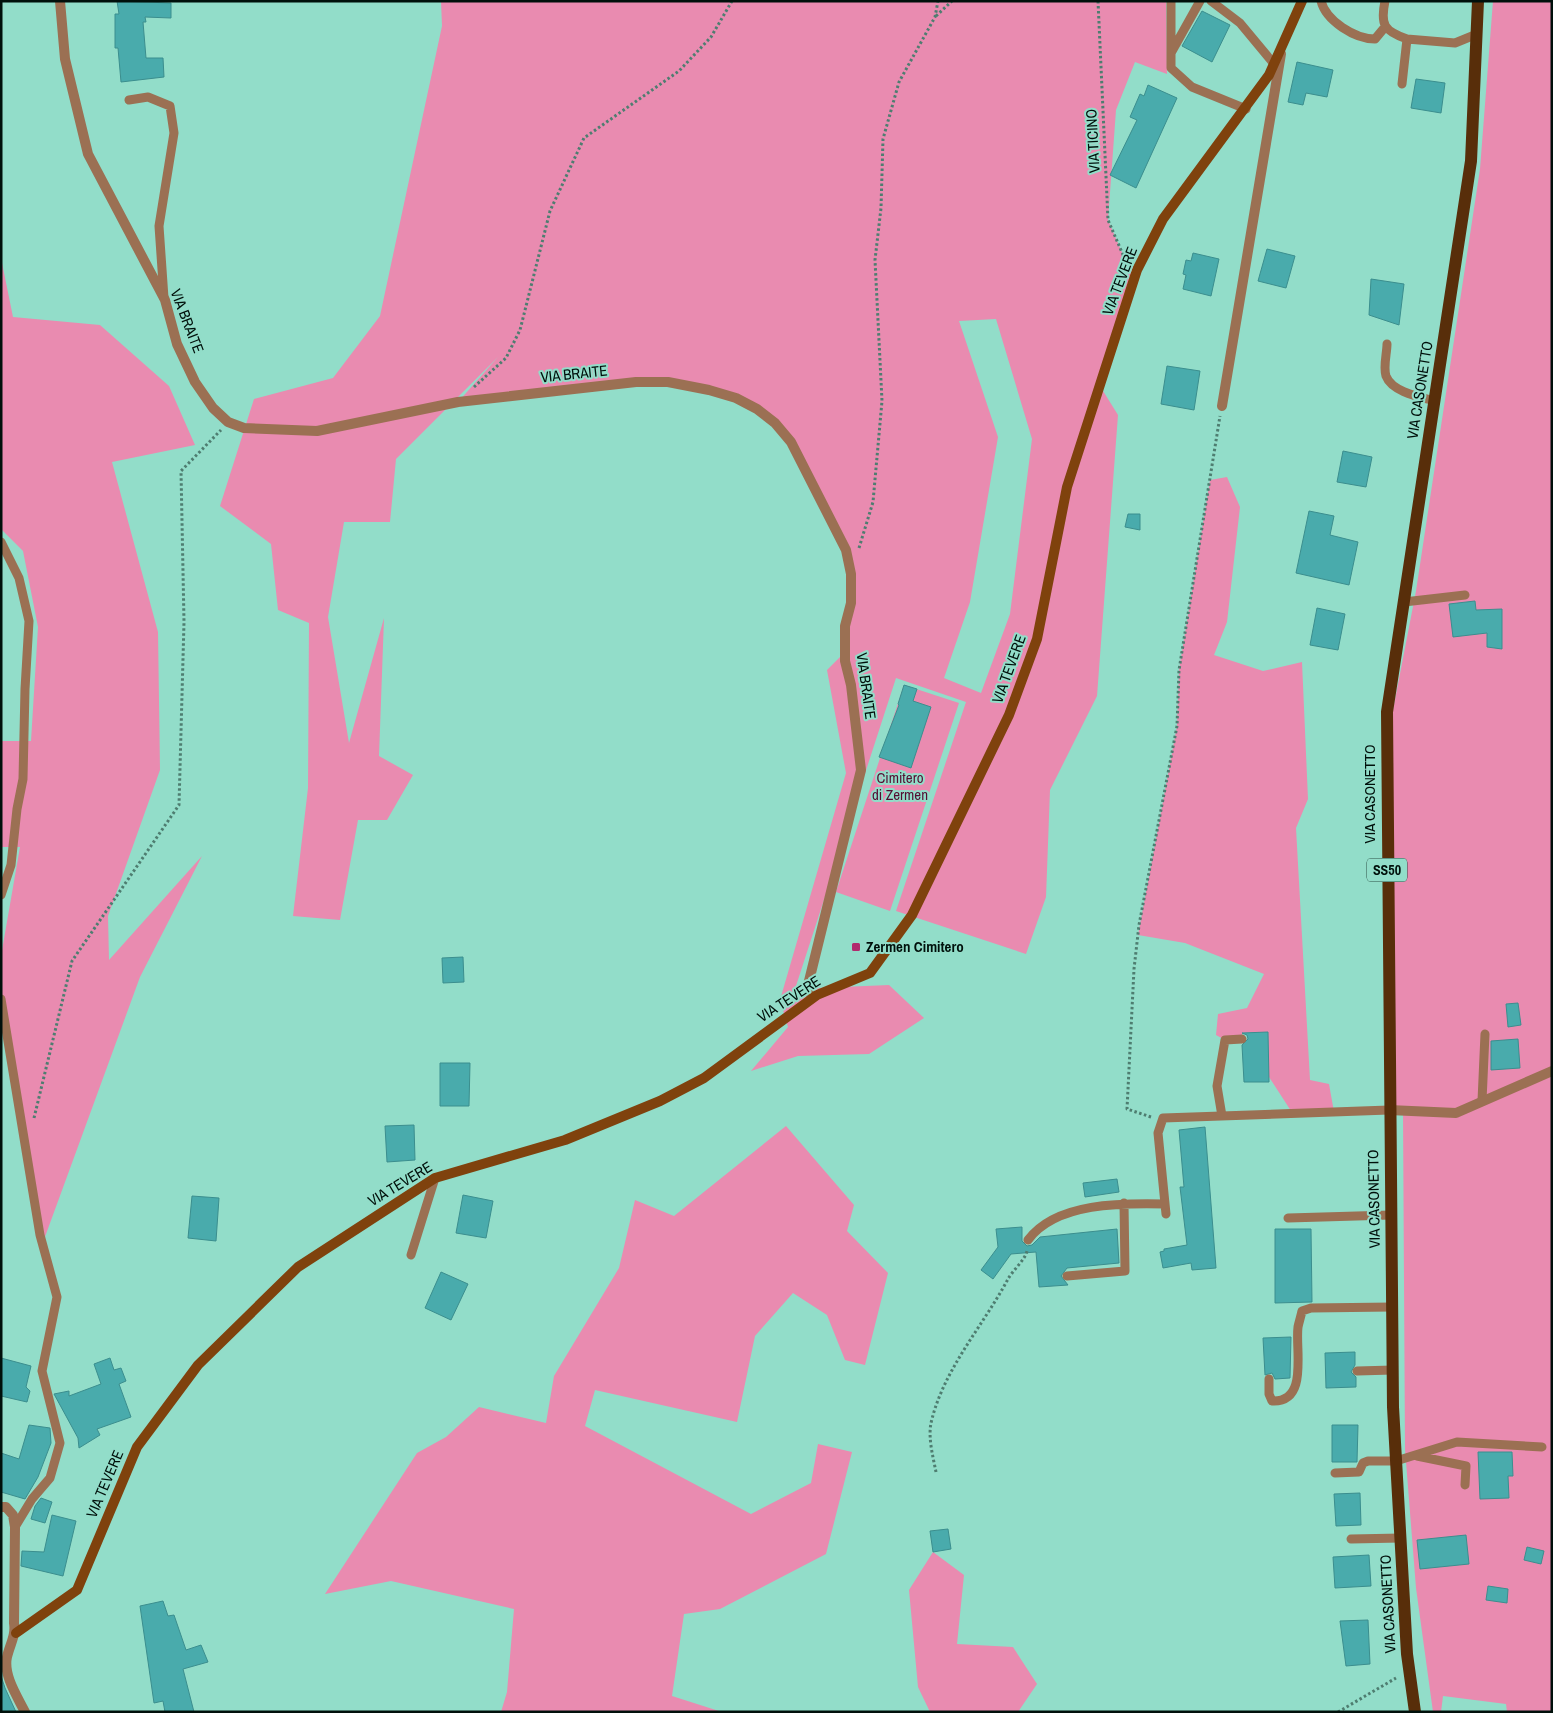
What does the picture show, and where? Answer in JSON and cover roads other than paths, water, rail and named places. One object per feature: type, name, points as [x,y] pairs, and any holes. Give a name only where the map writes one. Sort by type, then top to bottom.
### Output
[{"type":"main road","name":"VIA TEVERE","points":[[16,1633],[77,1590],[137,1447],[198,1365],[298,1267],[435,1178],[565,1140],[660,1101],[704,1078],[812,998],[870,973],[912,915],[1009,715],[1037,639],[1067,488],[1137,270],[1163,219],[1246,109],[1274,64],[1302,1]]},
{"type":"main road","name":"VIA CASONETTO","points":[[1415,1712],[1409,1670],[1396,1461],[1393,1370],[1389,1110],[1387,712],[1471,162],[1478,1]]},
{"type":"street","name":"VIA BRAITE","points":[[60,1],[65,59],[88,154],[165,300],[177,344],[195,382],[214,408],[228,422],[244,428],[318,431],[458,402],[636,382],[668,382],[709,390],[736,398],[757,409],[776,423],[791,442],[846,550],[852,574],[851,603],[846,626],[845,661],[851,685],[861,770],[808,985],[812,998]]},
{"type":"street","points":[[1222,406],[1282,48]]},
{"type":"street","points":[[1389,1110],[1456,1113],[1552,1071]]},
{"type":"street","points":[[1,1507],[6,1507],[13,1515],[15,1527],[16,1633],[6,1659],[5,1672],[25,1712]]},
{"type":"lane","points":[[1171,1],[1171,68],[1182,80],[1192,87],[1246,109]]},
{"type":"lane","points":[[1171,53],[1200,1]]},
{"type":"lane","points":[[1211,1],[1240,23],[1274,64]]},
{"type":"lane","points":[[1321,1],[1332,20],[1355,35],[1375,40],[1385,27]]},
{"type":"lane","points":[[1385,1],[1382,16],[1385,27],[1394,35],[1407,39],[1455,43],[1477,34]]},
{"type":"lane","points":[[1402,84],[1407,39]]},
{"type":"lane","points":[[129,100],[148,96],[170,106],[174,133],[159,226],[165,300]]},
{"type":"lane","points":[[1387,344],[1386,375],[1392,384],[1412,395],[1435,401]]},
{"type":"lane","points":[[1,542],[19,578],[29,621],[23,779],[10,865],[1,895]]},
{"type":"lane","points":[[1404,602],[1466,595]]},
{"type":"lane","points":[[1,999],[40,1235],[56,1297],[42,1371],[60,1443],[50,1478],[32,1499],[15,1527]]},
{"type":"lane","points":[[1482,1101],[1485,1034]]},
{"type":"lane","points":[[1222,1116],[1217,1086],[1225,1040],[1242,1039]]},
{"type":"lane","points":[[1166,1214],[1158,1133],[1163,1118],[1389,1110]]},
{"type":"lane","points":[[411,1255],[435,1178]]},
{"type":"lane","points":[[1028,1240],[1037,1228],[1080,1210],[1112,1203],[1165,1204]]},
{"type":"lane","points":[[1067,1276],[1125,1271],[1124,1203]]},
{"type":"lane","points":[[1288,1218],[1391,1215]]},
{"type":"lane","points":[[1269,1379],[1268,1394],[1272,1401],[1282,1402],[1296,1388],[1298,1327],[1302,1311],[1311,1308],[1392,1307]]},
{"type":"lane","points":[[1357,1371],[1393,1370]]},
{"type":"lane","points":[[1335,1473],[1359,1472],[1364,1463],[1368,1461],[1396,1461],[1458,1442],[1542,1447]]},
{"type":"lane","points":[[1414,1456],[1466,1466],[1465,1485]]},
{"type":"lane","points":[[1351,1539],[1401,1538]]},
{"type":"place","name":"Zermen Cimitero","points":[[856,947]]},
{"type":"park label","name":"Cimitero di Zermen","points":[[900,786]]}]
